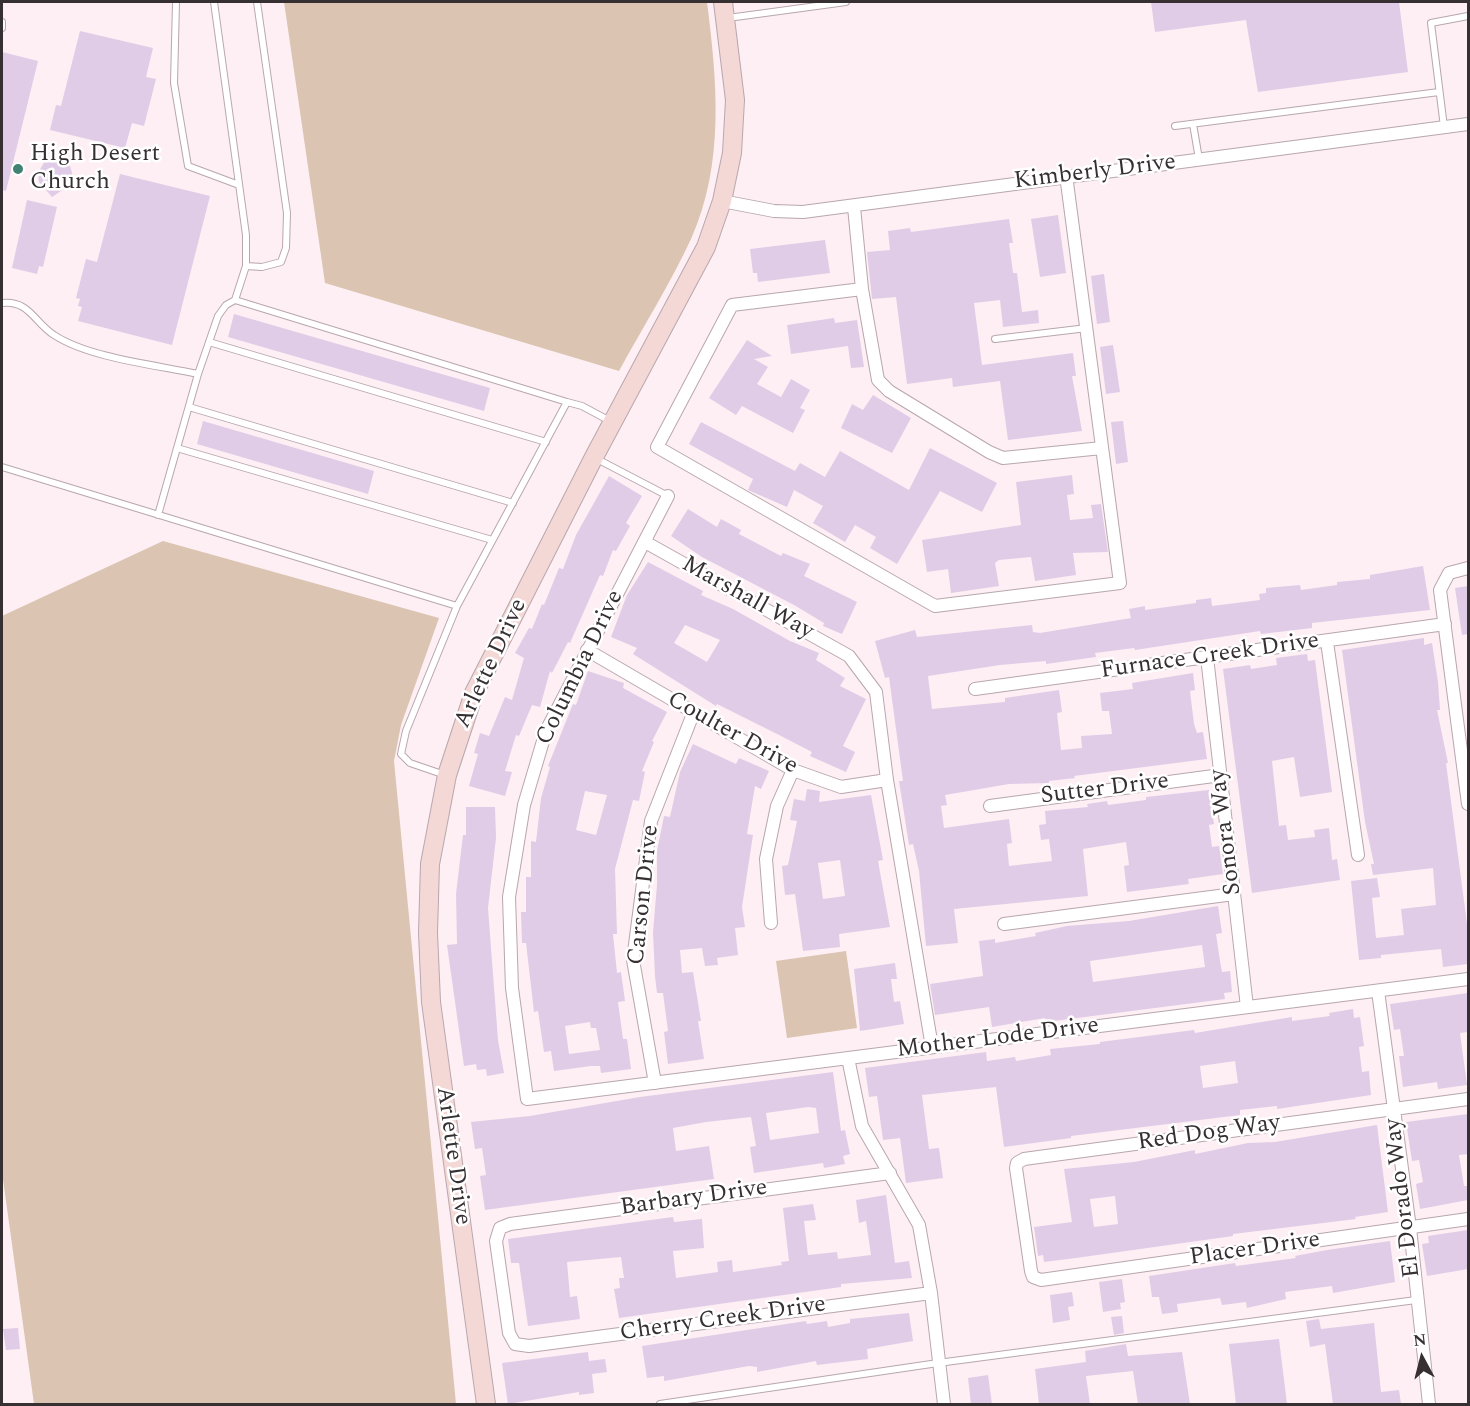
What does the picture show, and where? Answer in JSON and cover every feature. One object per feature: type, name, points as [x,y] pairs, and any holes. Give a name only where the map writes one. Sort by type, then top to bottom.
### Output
[{"type":"street","name":"Arlette Drive","points":[[486,1404],[431,1002],[428,933],[430,864],[447,775],[474,693],[594,457],[706,247],[722,201],[732,153],[735,100],[724,10]]},
{"type":"street","name":"Kimberly Drive","points":[[722,201],[774,211],[803,212],[854,207],[1066,175],[1468,123]]},
{"type":"street","points":[[862,290],[732,305],[657,447],[935,606],[1120,583],[1066,175]]},
{"type":"street","points":[[854,207],[862,290],[878,380],[889,392],[989,452],[1004,458],[1102,448]]},
{"type":"street","name":"Columbia Drive","points":[[528,1099],[512,988],[509,897],[524,805],[546,731],[668,496]]},
{"type":"street","name":"Marshall Way","points":[[645,542],[849,656],[876,692],[887,780]]},
{"type":"street","points":[[1468,568],[1449,573],[1440,590],[1468,804]]},
{"type":"street","name":"Furnace Creek Drive","points":[[975,689],[1445,624]]},
{"type":"street","points":[[1327,642],[1358,855]]},
{"type":"street","name":"Coulter Drive","points":[[587,650],[693,714],[793,770],[842,787],[887,780]]},
{"type":"street","name":"Sonora Way","points":[[1207,657],[1248,1007]]},
{"type":"street","name":"Carson Drive","points":[[655,1083],[633,960],[651,820],[693,714]]},
{"type":"street","points":[[771,923],[766,859],[777,806],[793,770]]},
{"type":"street","name":"Sutter Drive","points":[[990,806],[1221,775]]},
{"type":"street","points":[[887,780],[932,1047]]},
{"type":"street","points":[[1004,924],[1234,894]]},
{"type":"street","name":"Mother Lode Drive","points":[[528,1099],[1468,979]]},
{"type":"street","name":"El Dorado Way","points":[[1378,991],[1410,1228],[1429,1404]]},
{"type":"street","points":[[848,1058],[862,1126],[919,1226],[931,1293],[944,1404]]},
{"type":"street","name":"Red Dog Way","points":[[1041,1280],[1033,1276],[1026,1242],[1016,1168],[1017,1163],[1024,1159],[1468,1099]]},
{"type":"street","name":"Barbary Drive","points":[[515,1344],[509,1333],[496,1241],[500,1228],[510,1224],[890,1173]]},
{"type":"street","name":"Placer Drive","points":[[1041,1280],[1468,1219]]},
{"type":"street","name":"Cherry Creek Drive","points":[[515,1344],[529,1346],[931,1293]]},
{"type":"lane","points":[[176,2],[174,83],[188,166],[239,184]]},
{"type":"lane","points":[[214,2],[246,235],[246,266],[235,300]]},
{"type":"lane","points":[[246,266],[262,267],[281,262],[286,248],[287,213],[257,2]]},
{"type":"lane","points":[[724,10],[846,2]]},
{"type":"lane","points":[[1444,127],[1431,23],[1468,16]]},
{"type":"lane","points":[[2,22],[2,28]]},
{"type":"lane","points":[[1175,126],[1439,92]]},
{"type":"lane","points":[[1193,124],[1199,159]]},
{"type":"lane","points":[[158,515],[198,374],[218,316],[225,304],[235,300],[582,406],[613,423]]},
{"type":"lane","points":[[2,303],[18,303],[26,307],[55,335],[76,345],[117,358],[198,374]]},
{"type":"lane","points":[[995,339],[1087,328]]},
{"type":"lane","points":[[209,342],[546,442]]},
{"type":"lane","points":[[447,775],[410,763],[402,754],[406,730],[457,606],[567,402]]},
{"type":"lane","points":[[189,407],[513,503]]},
{"type":"lane","points":[[177,448],[492,540]]},
{"type":"lane","points":[[594,457],[668,496]]},
{"type":"lane","points":[[2,467],[457,606]]},
{"type":"lane","points":[[660,1404],[938,1363],[1416,1300]]},
{"type":"shaded area","points":[[284,2],[707,2],[715,92],[714,151],[709,181],[702,210],[691,239],[619,371],[325,283]]},
{"type":"shaded area","points":[[163,541],[439,618],[401,725],[394,761],[456,1404],[34,1404],[2,1172],[2,616]]},
{"type":"shaded area","points":[[846,951],[857,1028],[787,1038],[776,961]]},
{"type":"building","points":[[1151,2],[1399,2],[1408,72],[1258,92],[1246,20],[1155,32]]},
{"type":"building","points":[[80,31],[153,48],[146,77],[156,79],[144,126],[132,123],[125,148],[50,130],[56,105],[61,106]]},
{"type":"building","points":[[2,52],[38,61],[6,191],[2,190]]},
{"type":"building","points":[[56,157],[64,160],[70,166],[73,176],[70,185],[52,197],[39,182],[38,173],[46,159]]},
{"type":"building","points":[[120,174],[210,196],[172,345],[78,321],[82,307],[78,306],[80,299],[76,298],[86,259],[97,262]]},
{"type":"building","points":[[27,200],[57,207],[43,267],[39,266],[37,274],[12,268]]},
{"type":"building","points":[[1058,215],[1066,273],[1040,277],[1031,219]]},
{"type":"building","points":[[1009,219],[1013,243],[1009,243],[1013,273],[1017,273],[1022,312],[1038,310],[1039,323],[1003,327],[1000,300],[974,303],[982,365],[1073,353],[1076,376],[1072,376],[1082,431],[1008,440],[1000,381],[953,387],[952,378],[907,384],[896,297],[872,299],[867,252],[890,250],[888,231],[910,228],[911,232]]},
{"type":"building","points":[[825,240],[830,273],[758,282],[757,273],[753,273],[750,249]]},
{"type":"building","points":[[1104,274],[1110,322],[1097,324],[1091,276]]},
{"type":"building","points":[[234,314],[490,388],[484,411],[228,337]]},
{"type":"building","points":[[834,318],[835,323],[857,320],[864,367],[851,368],[848,346],[791,354],[787,325]]},
{"type":"building","points":[[747,340],[772,356],[754,359],[768,367],[757,384],[781,397],[791,379],[810,390],[800,408],[805,410],[793,433],[742,406],[736,415],[709,398]]},
{"type":"building","points":[[1113,345],[1120,392],[1106,394],[1100,347]]},
{"type":"building","points":[[873,395],[911,418],[892,453],[841,428],[852,404],[863,410]]},
{"type":"building","points":[[203,421],[374,471],[368,494],[197,444]]},
{"type":"building","points":[[1123,421],[1128,462],[1116,464],[1111,422]]},
{"type":"building","points":[[701,422],[795,471],[800,463],[825,477],[840,451],[909,490],[930,448],[997,483],[982,512],[940,491],[897,564],[870,548],[876,537],[855,525],[845,542],[813,523],[823,506],[794,490],[787,507],[748,490],[753,479],[689,444]]},
{"type":"building","points":[[1072,475],[1074,494],[1067,495],[1070,520],[1093,518],[1091,505],[1101,504],[1108,552],[1073,553],[1076,575],[1035,581],[1031,557],[999,560],[995,563],[999,586],[951,593],[948,569],[927,572],[922,540],[1021,525],[1016,482]]},
{"type":"building","points":[[609,476],[642,496],[626,523],[630,526],[616,551],[613,550],[603,576],[600,575],[570,643],[568,642],[552,673],[550,671],[540,707],[532,705],[519,736],[516,735],[505,771],[512,772],[505,796],[469,786],[478,754],[474,753],[480,733],[489,736],[505,697],[512,700],[524,658],[515,653],[529,628],[532,629],[559,568],[563,569],[576,535]]},
{"type":"building","points":[[688,509],[717,527],[721,519],[741,530],[739,534],[781,556],[783,553],[810,564],[804,576],[857,602],[842,634],[823,626],[824,623],[794,605],[702,557],[671,536]]},
{"type":"building","points":[[648,562],[703,591],[701,595],[733,609],[790,641],[819,653],[816,660],[845,678],[840,686],[866,699],[843,746],[855,752],[846,772],[810,756],[812,752],[783,737],[717,704],[716,706],[633,654],[637,648],[611,637],[627,595]],"holes":[[[685,625],[720,640],[707,662],[674,643]]]},
{"type":"building","points":[[1423,566],[1430,610],[1312,623],[1312,628],[1261,634],[1260,631],[1135,650],[1134,648],[1095,653],[1096,657],[1046,664],[1046,661],[1000,665],[928,676],[932,709],[1005,702],[1005,698],[1059,690],[1062,712],[1057,713],[1061,750],[1082,748],[1081,736],[1112,734],[1109,711],[1102,711],[1100,693],[1133,689],[1132,683],[1193,673],[1195,690],[1190,691],[1194,724],[1197,733],[1203,732],[1207,759],[1074,776],[1075,778],[1049,781],[1049,783],[1009,784],[945,795],[947,805],[941,806],[944,828],[1009,819],[1012,843],[1007,844],[1009,866],[1052,861],[1049,839],[1041,840],[1039,825],[1046,824],[1045,811],[1088,807],[1087,804],[1107,801],[1108,805],[1146,800],[1146,797],[1209,790],[1214,824],[1209,825],[1212,847],[1219,846],[1223,874],[1188,879],[1189,884],[1127,892],[1124,866],[1129,865],[1126,842],[1083,849],[1088,896],[954,909],[958,943],[926,946],[919,871],[913,844],[909,845],[899,781],[903,781],[889,677],[885,678],[875,641],[915,630],[917,637],[1032,625],[1033,632],[1040,633],[1131,618],[1129,609],[1145,606],[1145,610],[1196,603],[1196,600],[1211,598],[1212,606],[1260,600],[1259,594],[1266,593],[1266,588],[1300,585],[1301,590],[1337,585],[1337,582],[1370,579],[1370,575]]},
{"type":"building","points":[[1468,586],[1468,634],[1462,635],[1455,588]]},
{"type":"building","points":[[1424,638],[1424,645],[1432,643],[1438,682],[1440,710],[1437,710],[1448,763],[1446,763],[1468,932],[1468,964],[1443,967],[1441,949],[1381,955],[1381,958],[1359,960],[1351,881],[1377,878],[1380,897],[1372,898],[1376,938],[1404,935],[1401,909],[1436,905],[1433,868],[1373,875],[1371,864],[1374,864],[1365,822],[1342,650]]},
{"type":"building","points":[[1307,654],[1308,661],[1315,660],[1332,792],[1300,797],[1294,757],[1272,761],[1279,826],[1286,825],[1288,840],[1315,837],[1314,830],[1329,828],[1332,860],[1337,859],[1340,880],[1252,893],[1223,669],[1250,665],[1251,669],[1277,665],[1276,658]]},
{"type":"building","points":[[588,671],[624,683],[623,688],[667,712],[652,741],[654,742],[642,771],[645,772],[639,801],[633,800],[615,869],[617,934],[613,934],[617,973],[621,972],[625,1001],[618,1002],[623,1039],[627,1039],[631,1069],[601,1073],[600,1066],[554,1071],[551,1051],[544,1052],[538,1011],[534,1012],[526,943],[522,943],[521,912],[526,912],[526,877],[531,877],[531,841],[536,842],[541,798],[550,767],[548,766],[573,704],[576,705]],"holes":[[[585,791],[607,795],[596,835],[576,830]],[[590,1022],[591,1028],[596,1028],[600,1050],[569,1054],[565,1026]]]},
{"type":"building","points":[[693,744],[736,764],[739,758],[769,771],[761,789],[755,786],[747,834],[753,835],[742,907],[745,927],[735,928],[738,955],[717,958],[718,965],[705,966],[702,948],[680,950],[682,973],[693,972],[704,1059],[668,1064],[664,1032],[668,1031],[663,993],[657,993],[655,976],[653,932],[657,851],[664,816],[670,817],[680,772]]},
{"type":"building","points":[[807,789],[820,791],[819,802],[871,795],[883,860],[878,861],[890,927],[839,934],[840,947],[803,951],[795,894],[785,895],[782,866],[788,865],[797,821],[790,820],[794,799],[805,801]],"holes":[[[840,860],[845,896],[823,899],[818,863]]]},
{"type":"building","points":[[466,807],[495,807],[496,838],[488,908],[498,1040],[504,1073],[487,1076],[486,1069],[477,1070],[476,1064],[464,1066],[447,945],[457,944],[456,894],[463,835],[466,835]]},
{"type":"building","points":[[1218,906],[1222,933],[1216,934],[1220,961],[1222,972],[1230,971],[1232,992],[1224,993],[1225,999],[1046,1022],[1045,1018],[992,1027],[989,1007],[935,1015],[930,984],[983,976],[979,941],[995,939],[995,943],[1036,936],[1035,933],[1067,926],[1129,921]],"holes":[[[1202,945],[1205,967],[1093,982],[1090,961]]]},
{"type":"building","points":[[895,963],[897,979],[891,979],[894,1002],[900,1001],[904,1024],[860,1031],[854,969]]},
{"type":"building","points":[[1468,993],[1468,1032],[1460,1033],[1467,1085],[1438,1089],[1437,1082],[1403,1087],[1399,1056],[1404,1056],[1400,1029],[1394,1030],[1390,1004]]},
{"type":"building","points":[[1353,1009],[1354,1018],[1360,1017],[1364,1046],[1359,1047],[1362,1072],[1369,1071],[1371,1095],[1277,1109],[1277,1106],[1240,1110],[1240,1115],[1071,1136],[1071,1138],[1004,1147],[996,1087],[922,1095],[929,1149],[939,1148],[943,1178],[906,1183],[900,1138],[883,1140],[877,1096],[869,1097],[865,1068],[986,1052],[987,1061],[1015,1057],[1016,1061],[1051,1055],[1050,1049],[1194,1030],[1195,1033],[1292,1017],[1292,1021],[1330,1016],[1329,1013]],"holes":[[[1235,1061],[1238,1083],[1203,1088],[1200,1066]]]},
{"type":"building","points":[[833,1072],[841,1131],[845,1130],[850,1154],[843,1156],[845,1164],[824,1168],[823,1163],[754,1173],[750,1147],[756,1146],[751,1117],[706,1122],[673,1128],[676,1151],[709,1146],[714,1179],[485,1210],[480,1176],[486,1175],[482,1148],[475,1149],[471,1122],[530,1116],[640,1097]],"holes":[[[816,1108],[819,1133],[770,1140],[766,1113]]]},
{"type":"building","points":[[1468,1114],[1468,1154],[1459,1155],[1464,1186],[1468,1186],[1468,1200],[1420,1209],[1416,1184],[1423,1182],[1419,1160],[1412,1161],[1406,1122]]},
{"type":"building","points":[[1377,1125],[1388,1212],[1355,1217],[1356,1219],[1233,1234],[1233,1236],[1076,1258],[1044,1262],[1043,1255],[1038,1256],[1034,1227],[1072,1222],[1064,1169],[1134,1162],[1195,1150],[1195,1154],[1248,1143],[1275,1142]],"holes":[[[1115,1196],[1118,1224],[1094,1227],[1090,1199]]]},
{"type":"building","points":[[886,1195],[895,1263],[909,1261],[912,1278],[841,1284],[841,1287],[619,1318],[614,1289],[620,1288],[619,1278],[624,1278],[621,1257],[567,1262],[570,1297],[577,1296],[580,1319],[528,1326],[519,1263],[511,1263],[508,1239],[673,1217],[674,1222],[702,1219],[704,1248],[673,1251],[676,1278],[718,1272],[717,1262],[732,1260],[733,1272],[782,1265],[781,1262],[789,1261],[783,1208],[813,1204],[816,1220],[804,1221],[808,1255],[837,1252],[838,1259],[871,1255],[866,1221],[859,1223],[856,1200]]},
{"type":"building","points":[[1468,1230],[1468,1269],[1427,1276],[1422,1244],[1429,1243],[1428,1236]]},
{"type":"building","points":[[1390,1241],[1395,1282],[1333,1293],[1332,1286],[1285,1292],[1286,1299],[1247,1308],[1246,1302],[1222,1305],[1220,1298],[1177,1304],[1178,1312],[1162,1314],[1159,1297],[1152,1297],[1149,1276],[1235,1263],[1236,1266],[1296,1258],[1295,1256],[1327,1250]]},
{"type":"building","points":[[1122,1279],[1125,1302],[1120,1303],[1121,1309],[1103,1312],[1099,1282]]},
{"type":"building","points":[[1072,1292],[1074,1306],[1068,1307],[1070,1320],[1053,1323],[1050,1295]]},
{"type":"building","points":[[909,1313],[913,1341],[867,1349],[868,1359],[817,1365],[816,1361],[757,1372],[757,1367],[749,1366],[664,1381],[664,1376],[647,1378],[642,1346],[806,1321],[807,1324],[827,1321],[828,1327],[850,1323],[850,1319]]},
{"type":"building","points":[[1122,1316],[1124,1333],[1114,1335],[1111,1317]]},
{"type":"building","points":[[1319,1319],[1321,1329],[1374,1323],[1381,1392],[1399,1390],[1401,1404],[1333,1404],[1325,1344],[1310,1347],[1306,1321]]},
{"type":"building","points":[[18,1328],[20,1349],[6,1350],[3,1329]]},
{"type":"building","points":[[1279,1339],[1287,1404],[1236,1404],[1229,1344]]},
{"type":"building","points":[[1126,1344],[1128,1356],[1182,1352],[1190,1404],[1138,1404],[1133,1371],[1086,1376],[1090,1404],[1039,1404],[1035,1369],[1086,1362],[1085,1351]]},
{"type":"building","points":[[588,1352],[589,1361],[605,1359],[607,1372],[592,1374],[594,1393],[579,1395],[579,1392],[508,1404],[502,1363]]},
{"type":"building","points":[[988,1375],[992,1404],[971,1404],[968,1378]]},
{"type":"place","name":"High Desert Church","points":[[18,169]]}]
